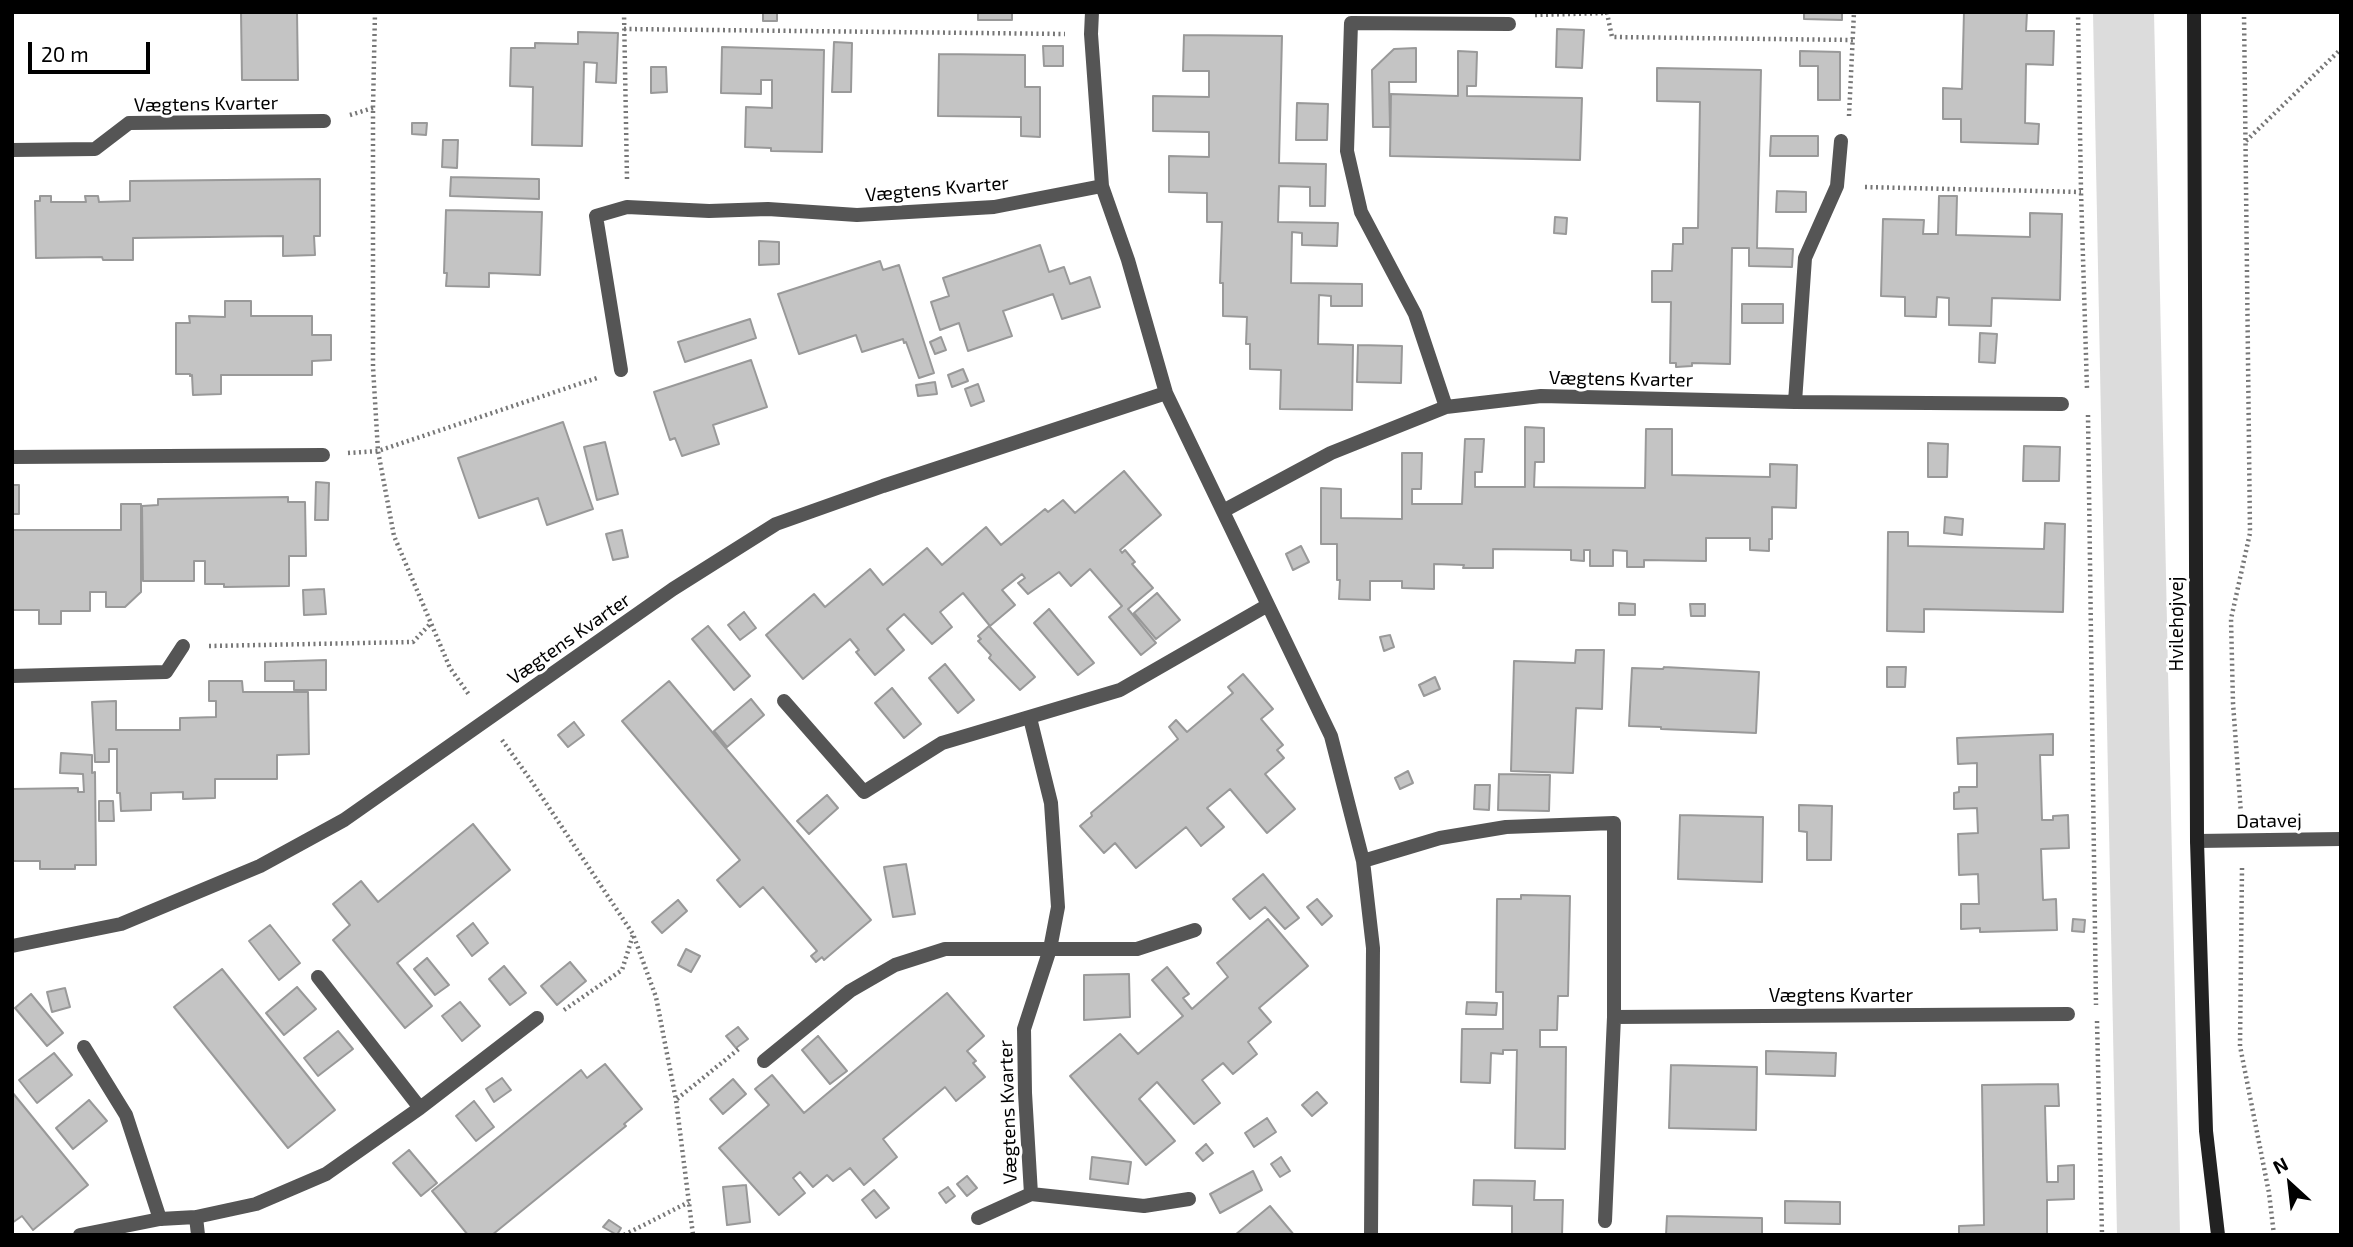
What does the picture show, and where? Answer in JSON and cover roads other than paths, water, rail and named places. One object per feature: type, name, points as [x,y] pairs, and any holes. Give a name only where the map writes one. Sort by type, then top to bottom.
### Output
[{"type":"street","points":[[1091,12],[1102,186],[1128,260],[1166,393],[1331,736],[1363,862],[1373,948],[1371,1235]]},
{"type":"street","name":"Hvilehøjvej","points":[[2194,12],[2197,841],[2206,1130],[2218,1235]]},
{"type":"street","points":[[1446,407],[1416,314],[1361,212],[1347,151],[1351,23],[1509,24]]},
{"type":"street","name":"Vægtens Kvarter","points":[[12,150],[95,149],[129,123],[324,121]]},
{"type":"street","points":[[1795,402],[1805,258],[1837,186],[1841,141]]},
{"type":"street","name":"Vægtens Kvarter","points":[[621,370],[596,216],[627,207],[709,211],[768,209],[857,215],[994,207],[1102,186]]},
{"type":"street","name":"Vægtens Kvarter","points":[[12,946],[121,924],[260,866],[344,820],[673,589],[776,524],[1166,393]]},
{"type":"street","name":"Vægtens Kvarter","points":[[1223,510],[1331,453],[1446,407],[1541,396],[2062,404]]},
{"type":"street","points":[[12,457],[323,455]]},
{"type":"street","points":[[784,701],[864,792],[942,743],[1120,690],[1268,604]]},
{"type":"street","points":[[12,676],[166,672],[183,646]]},
{"type":"street","name":"Vægtens Kvarter","points":[[1030,718],[1051,803],[1058,907],[1050,949],[1024,1029],[1024,1093],[1031,1194]]},
{"type":"street","points":[[1363,862],[1440,838],[1506,827],[1614,823],[1614,1017],[1605,1221]]},
{"type":"street","name":"Datavej","points":[[2197,841],[2341,839]]},
{"type":"street","points":[[764,1060],[850,990],[895,965],[945,949],[1137,949],[1195,930]]},
{"type":"street","points":[[318,977],[420,1108]]},
{"type":"street","name":"Vægtens Kvarter","points":[[1614,1017],[2068,1014]]},
{"type":"street","points":[[80,1235],[160,1219],[196,1217],[256,1204],[326,1174],[420,1108],[537,1018]]},
{"type":"street","points":[[84,1047],[126,1115],[160,1219]]},
{"type":"street","name":"Vægtens Kvarter","points":[[978,1219],[1031,1194],[1144,1206],[1189,1199]]},
{"type":"street","points":[[196,1217],[198,1235]]}]
